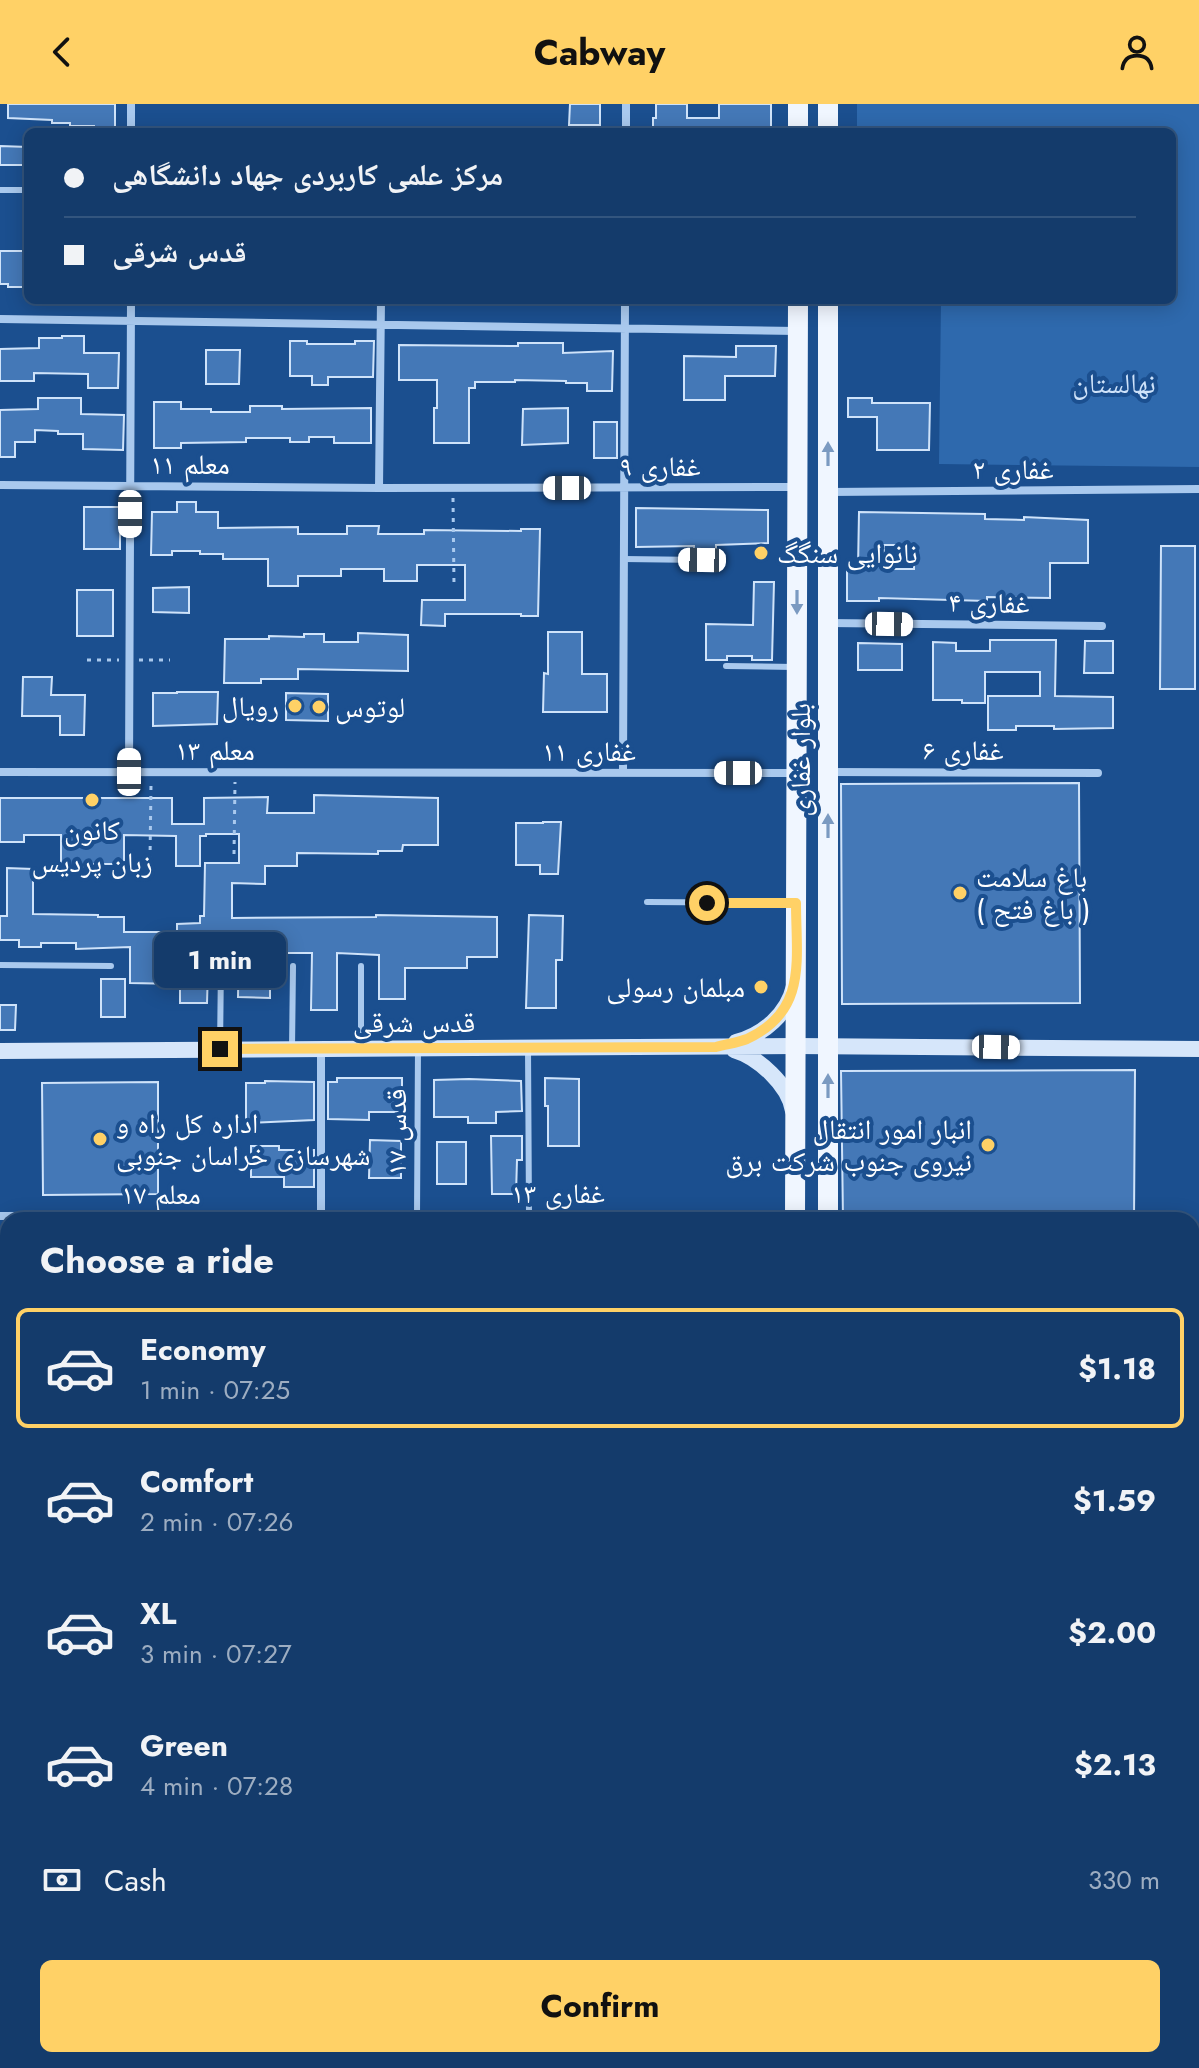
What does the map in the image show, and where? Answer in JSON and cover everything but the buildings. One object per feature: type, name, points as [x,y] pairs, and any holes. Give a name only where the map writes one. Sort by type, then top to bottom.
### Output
[{"type":"main road","points":[[798,104],[798,128]]},
{"type":"main road","points":[[828,104],[828,128]]},
{"type":"main road","name":"بلوار غفاری","points":[[795,1212],[798,304]]},
{"type":"main road","name":"بلوار غفاری","points":[[828,304],[828,1212]]},
{"type":"street","points":[[131,104],[131,128]]},
{"type":"street","points":[[626,104],[626,128]]},
{"type":"street","points":[[129,772],[131,304]]},
{"type":"street","points":[[379,488],[381,304]]},
{"type":"street","points":[[623,773],[625,304]]},
{"type":"street","points":[[0,319],[797,331]]},
{"type":"street","name":"معلم ۱۱","points":[[0,485],[379,488]]},
{"type":"street","name":"غفاری ۹","points":[[379,488],[797,487]]},
{"type":"street","name":"غفاری ۲","points":[[828,492],[1199,489]]},
{"type":"street","name":"غفاری ۴","points":[[828,623],[1102,626]]},
{"type":"street","name":"معلم ۱۳","points":[[0,772],[382,772]]},
{"type":"street","name":"غفاری ۱۱","points":[[382,772],[796,773]]},
{"type":"street","name":"غفاری ۶","points":[[828,772],[1098,773]]},
{"type":"street","points":[[716,1047],[745,1040],[780,1015],[791,998],[796,976]]},
{"type":"street","name":"قدس شرقی","points":[[0,1051],[796,1046],[1199,1049]]},
{"type":"street","points":[[716,1047],[738,1050],[774,1079],[792,1105],[795,1130]]},
{"type":"street","points":[[321,1049],[321,1212]]},
{"type":"lane","points":[[0,190],[24,190]]},
{"type":"lane","points":[[624,559],[702,560]]},
{"type":"lane","points":[[726,666],[796,667]]},
{"type":"lane","points":[[647,902],[796,903]]},
{"type":"lane","points":[[220,1049],[221,963]]},
{"type":"lane","points":[[0,965],[111,966]]},
{"type":"lane","points":[[292,1049],[293,966]]},
{"type":"lane","points":[[361,966],[361,1049]]},
{"type":"lane","name":"قدس ۱۷","points":[[417,1212],[418,1048]]},
{"type":"lane","points":[[528,1048],[529,1212]]},
{"type":"path","points":[[453,488],[454,586]]},
{"type":"path","points":[[150,860],[151,772]]},
{"type":"path","points":[[234,854],[235,772]]},
{"type":"green space","name":"نهالستان","points":[[857,104],[1199,104],[1199,467],[939,464],[941,304],[1176,304],[1176,128],[857,128]]},
{"type":"place","name":"نانوایی سنگگ","points":[[761,553]]},
{"type":"place","name":"رویال","points":[[295,706]]},
{"type":"place","name":"لوتوس","points":[[319,707]]},
{"type":"place","name":"کانون زبان پردیس","points":[[92,800]]},
{"type":"place","name":"باغ سلامت ( باغ فتح )","points":[[960,893]]},
{"type":"place","name":"مبلمان رسولی","points":[[761,987]]},
{"type":"place","name":"اداره کل راه و شهرسازی خراسان جنوبی","points":[[100,1139]]},
{"type":"place","name":"انبار امور انتقال نیروی جنوب شرکت برق","points":[[988,1145]]},
{"type":"route","points":[[220,1049],[716,1047],[745,1040],[780,1015],[791,998],[796,976],[796,903],[707,903]]}]
